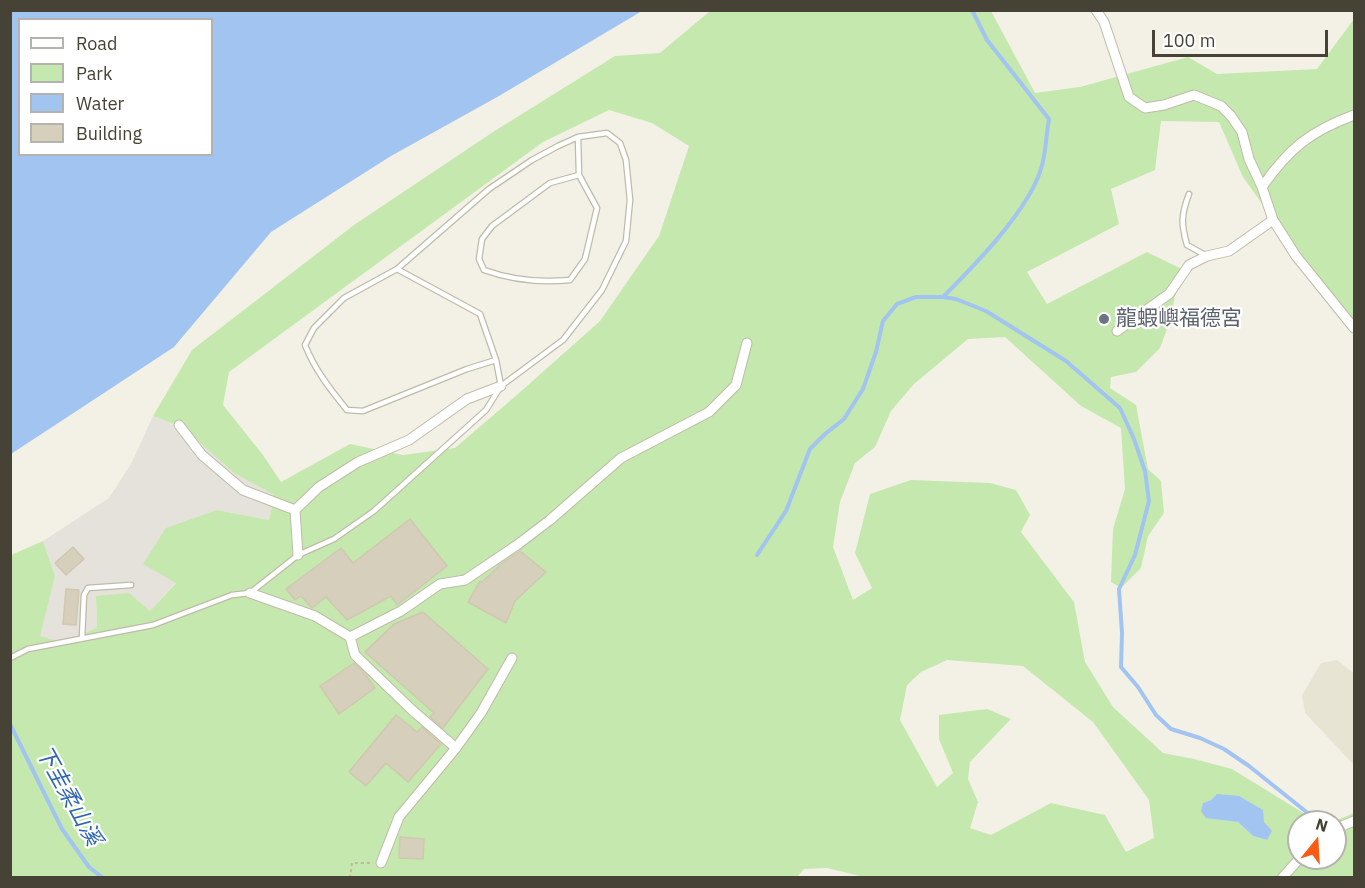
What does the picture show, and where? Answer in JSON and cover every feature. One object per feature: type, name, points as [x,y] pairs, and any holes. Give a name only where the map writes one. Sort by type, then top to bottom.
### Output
[{"type":"street","points":[[1095,10],[1104,22],[1129,97],[1145,108],[1164,105],[1194,95],[1221,106],[1231,116],[1242,132],[1249,159],[1262,187],[1273,220],[1296,256],[1354,328]]},
{"type":"street","points":[[1262,187],[1278,164],[1296,146],[1325,126],[1354,115]]},
{"type":"street","points":[[1117,331],[1169,294],[1189,265],[1206,256],[1229,251],[1273,220]]},
{"type":"street","points":[[350,637],[401,611],[440,584],[465,580],[550,520],[621,458],[709,412],[736,384],[747,343]]},
{"type":"street","points":[[295,510],[319,487],[358,462],[409,440],[467,399],[501,386]]},
{"type":"street","points":[[179,424],[202,455],[243,490],[295,510]]},
{"type":"street","points":[[295,510],[298,555]]},
{"type":"street","points":[[250,593],[315,616],[350,637],[356,655],[412,710],[456,748]]},
{"type":"street","points":[[381,863],[399,817],[456,748],[481,713],[512,658]]},
{"type":"lane","points":[[10,658],[28,649],[153,625],[232,595],[250,593],[298,555],[334,539],[374,512],[486,410],[501,386],[563,340],[603,290],[626,241],[630,200],[626,160],[620,143],[607,132],[578,137],[532,160],[489,189],[397,269],[344,298],[314,328],[305,345],[322,379],[347,410],[363,411],[467,369],[496,360]]},
{"type":"lane","points":[[578,137],[579,175],[597,208],[585,259],[570,280],[548,282],[505,277],[484,270],[479,259],[482,239],[492,226],[550,183],[579,175]]},
{"type":"lane","points":[[1189,194],[1181,224],[1186,245],[1206,256]]},
{"type":"lane","points":[[397,269],[480,314],[496,360],[501,386]]},
{"type":"lane","points":[[82,638],[84,595],[88,588],[131,585]]},
{"type":"path","points":[[350,878],[352,863],[381,863]]},
{"type":"shaded area","points":[[153,416],[182,427],[234,473],[274,495],[269,520],[217,510],[176,582],[150,611],[96,597],[97,627],[65,643],[39,636],[55,576],[43,541],[109,498],[131,464]]},
{"type":"shaded area","points":[[1337,660],[1354,673],[1354,765],[1305,713],[1302,695],[1321,663]]},
{"type":"green space","points":[[710,11],[991,11],[1035,93],[1080,87],[1188,57],[1217,74],[1317,69],[1354,19],[1354,321],[1311,273],[1243,177],[1219,122],[1161,121],[1155,170],[1111,189],[1119,224],[1027,272],[1047,304],[1147,252],[1186,271],[1175,296],[1171,318],[1160,348],[1136,372],[1111,377],[1110,388],[1136,405],[1148,469],[1161,481],[1164,513],[1148,536],[1141,568],[1121,588],[1111,582],[1113,529],[1125,489],[1121,428],[1081,406],[1005,337],[968,339],[914,384],[891,411],[875,447],[855,463],[840,502],[833,547],[853,600],[872,588],[855,553],[870,494],[911,480],[990,483],[1016,490],[1030,515],[1021,532],[1074,602],[1085,662],[1113,707],[1163,753],[1232,769],[1299,810],[1287,810],[1287,870],[1347,870],[1347,816],[1354,813],[1354,877],[868,878],[827,868],[804,869],[796,878],[11,878],[11,555],[43,541],[55,576],[40,636],[65,643],[97,627],[96,596],[129,593],[150,611],[176,583],[143,564],[166,528],[217,510],[269,520],[274,495],[234,473],[182,427],[153,416],[192,350],[354,225],[493,132],[615,56],[660,53]],"holes":[[[609,110],[652,123],[689,146],[659,236],[600,321],[455,448],[403,455],[350,444],[281,482],[263,455],[223,405],[229,372],[543,142]],[[947,660],[1023,666],[1093,722],[1149,800],[1154,838],[1126,852],[1105,815],[1051,803],[991,835],[970,828],[978,802],[968,779],[970,762],[1011,719],[987,709],[939,715],[939,739],[953,773],[937,787],[900,720],[907,685],[921,672]],[[1211,800],[1267,840],[1253,836],[1238,822],[1206,817],[1203,803]]]},
{"type":"water","points":[[11,10],[642,10],[499,96],[391,156],[271,232],[174,347],[11,454]]},
{"type":"water","points":[[1217,794],[1239,796],[1263,810],[1264,822],[1272,831],[1267,840],[1253,836],[1238,822],[1206,818],[1201,811],[1203,803],[1211,800]]},
{"type":"building","points":[[410,519],[447,566],[397,605],[391,596],[347,620],[326,597],[312,608],[301,596],[295,600],[286,589],[341,548],[353,563]]},
{"type":"building","points":[[73,547],[84,559],[66,575],[55,563]]},
{"type":"building","points":[[520,551],[546,572],[515,601],[506,623],[468,602],[480,581],[482,582],[501,564]]},
{"type":"building","points":[[66,589],[79,590],[76,625],[63,624]]},
{"type":"building","points":[[423,612],[488,669],[443,728],[430,717],[434,713],[365,652],[394,624]]},
{"type":"building","points":[[354,663],[375,688],[339,714],[320,686]]},
{"type":"building","points":[[396,715],[417,732],[422,727],[441,744],[408,782],[386,763],[366,786],[349,772]]},
{"type":"building","points":[[400,837],[424,839],[423,859],[399,858]]},
{"type":"waterway","points":[[757,555],[786,511],[810,449],[844,419],[863,389],[876,352],[883,321],[897,304],[916,297],[943,297],[999,237],[1025,202],[1041,169],[1049,119],[987,40],[972,10]]},
{"type":"waterway","points":[[943,297],[956,299],[986,311],[1066,361],[1120,408],[1145,471],[1149,501],[1135,555],[1119,589],[1122,633],[1121,667],[1138,687],[1156,715],[1171,729],[1200,738],[1224,749],[1304,810]]},
{"type":"waterway","name":"下圭柔山溪","points":[[10,724],[62,829],[89,867],[103,878]]},
{"type":"place","name":"龍蝦嶼福德宮","points":[[1104,319]]}]
